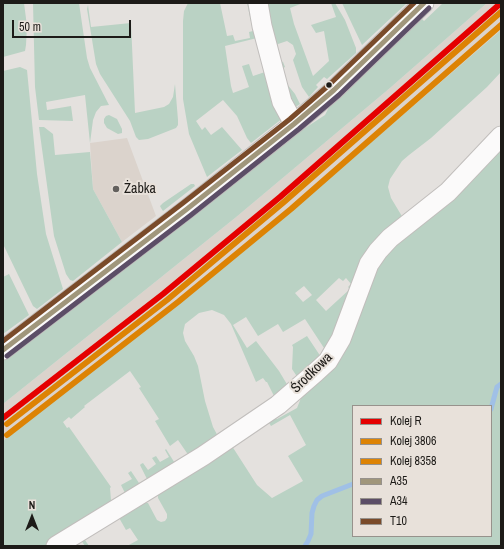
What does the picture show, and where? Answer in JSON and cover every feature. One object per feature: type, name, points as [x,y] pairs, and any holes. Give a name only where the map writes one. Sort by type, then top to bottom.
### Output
[{"type":"street","points":[[258,3],[262,26],[282,102],[294,124]]},
{"type":"street","points":[[3,350],[294,124],[334,90],[424,3]]},
{"type":"street","name":"Środkowa","points":[[56,546],[209,452],[278,404],[328,361],[341,339],[369,264],[378,251],[390,238],[448,192],[501,136]]},
{"type":"shaded area","points":[[487,3],[501,3],[501,30],[302,202],[200,286],[3,441],[3,404],[235,218],[390,88]]},
{"type":"shaded area","points":[[127,138],[156,216],[122,242],[93,189],[90,143]]},
{"type":"green space","points":[[24,3],[27,26],[26,45],[25,51],[3,57],[3,4]]},
{"type":"green space","points":[[33,3],[79,3],[87,58],[90,68],[109,105],[101,106],[96,112],[93,120],[90,143],[85,95],[46,102],[47,110],[71,106],[73,121],[39,120],[35,87]]},
{"type":"green space","points":[[188,3],[220,3],[227,36],[233,35],[235,41],[250,38],[249,32],[253,31],[247,3],[253,3],[261,37],[225,46],[231,86],[233,93],[249,87],[242,66],[249,64],[253,76],[268,71],[283,118],[251,143],[247,138],[237,116],[223,100],[196,121],[202,130],[205,127],[211,135],[222,127],[242,150],[207,177],[189,134],[183,99],[183,21],[184,11]]},
{"type":"green space","points":[[261,3],[303,3],[290,8],[294,24],[313,76],[329,61],[324,31],[316,33],[311,25],[336,17],[331,3],[335,3],[345,20],[356,48],[356,53],[327,79],[324,77],[316,85],[318,87],[309,97],[302,87],[293,60],[296,54],[293,45],[287,41],[278,44],[275,50],[277,59],[283,62],[285,67],[280,70],[283,79],[295,94],[300,104],[294,108],[287,101],[271,50]]},
{"type":"green space","points":[[342,3],[407,3],[362,45]]},
{"type":"green space","points":[[443,3],[487,3],[390,88],[235,218],[3,404],[3,359],[293,136],[325,115],[331,103],[420,17],[424,21]]},
{"type":"green space","points":[[88,5],[91,27],[131,23],[135,113],[164,107],[169,104],[173,97],[175,84],[178,120],[178,125],[176,128],[148,139],[139,140],[136,137],[130,121],[100,74],[96,64],[87,9]]},
{"type":"green space","points":[[501,30],[501,72],[487,87],[431,138],[402,161],[390,179],[388,187],[391,198],[403,218],[326,351],[305,319],[283,332],[278,324],[258,336],[246,317],[233,325],[247,348],[256,341],[279,371],[288,386],[276,400],[267,382],[263,378],[256,382],[231,324],[224,315],[212,310],[199,313],[185,324],[183,333],[185,341],[198,366],[205,401],[213,427],[220,440],[126,495],[121,485],[132,479],[128,473],[131,471],[139,483],[147,479],[140,465],[141,464],[143,463],[148,470],[156,464],[152,458],[156,456],[160,462],[169,457],[165,450],[166,449],[176,465],[189,456],[178,440],[170,446],[155,421],[159,419],[130,371],[84,406],[85,407],[71,419],[69,417],[63,422],[67,428],[69,427],[111,487],[111,500],[109,506],[59,540],[46,546],[3,546],[3,441],[200,286],[302,202]],"holes":[[[339,278],[343,281],[346,278],[351,284],[348,287],[350,289],[326,311],[316,300]],[[304,286],[312,295],[303,302],[295,293]]]},
{"type":"green space","points":[[20,67],[27,70],[37,174],[46,234],[63,289],[37,309],[33,306],[3,244],[3,71]]},
{"type":"green space","points":[[109,115],[117,119],[122,129],[122,133],[118,134],[107,128],[104,123],[104,119]]},
{"type":"green space","points":[[39,127],[44,127],[53,134],[55,155],[90,152],[93,189],[122,242],[73,281],[70,280],[66,274],[54,236]]},
{"type":"green space","points":[[501,143],[501,546],[127,546],[138,540],[130,528],[126,530],[118,516],[93,532],[94,534],[85,540],[89,546],[85,546],[79,537],[136,501],[148,503],[157,520],[161,522],[165,521],[167,514],[158,498],[158,489],[230,443],[257,485],[272,498],[303,481],[288,456],[306,445],[290,415],[271,426],[266,418],[277,419],[297,408],[303,393],[371,268]]},
{"type":"green space","points":[[191,184],[194,184],[195,186],[163,211],[160,206],[163,203]]},
{"type":"green space","points":[[9,274],[29,315],[3,334],[3,277]]},
{"type":"green space","points":[[307,336],[321,357],[298,378],[292,369],[292,345]]},
{"type":"waterway","points":[[492,405],[497,387],[501,384]]},
{"type":"waterway","points":[[305,546],[311,534],[312,513],[317,500],[322,496],[352,484]]},
{"type":"rail line","name":"R","points":[[3,418],[163,294],[280,197],[501,3]]},
{"type":"rail line","name":"3806","points":[[7,424],[167,300],[284,202],[501,12]]},
{"type":"rail line","name":"8358","points":[[7,435],[178,302],[291,209],[501,25]]},
{"type":"transit line","name":"T10","points":[[3,341],[290,119],[329,85],[414,3]]},
{"type":"transit line","name":"A35","points":[[3,350],[187,209],[294,124],[334,90],[424,3]]},
{"type":"transit line","name":"A34","points":[[7,356],[191,215],[299,129],[339,95],[429,8]]},
{"type":"place","name":"Żabka","points":[[116,189]]}]
